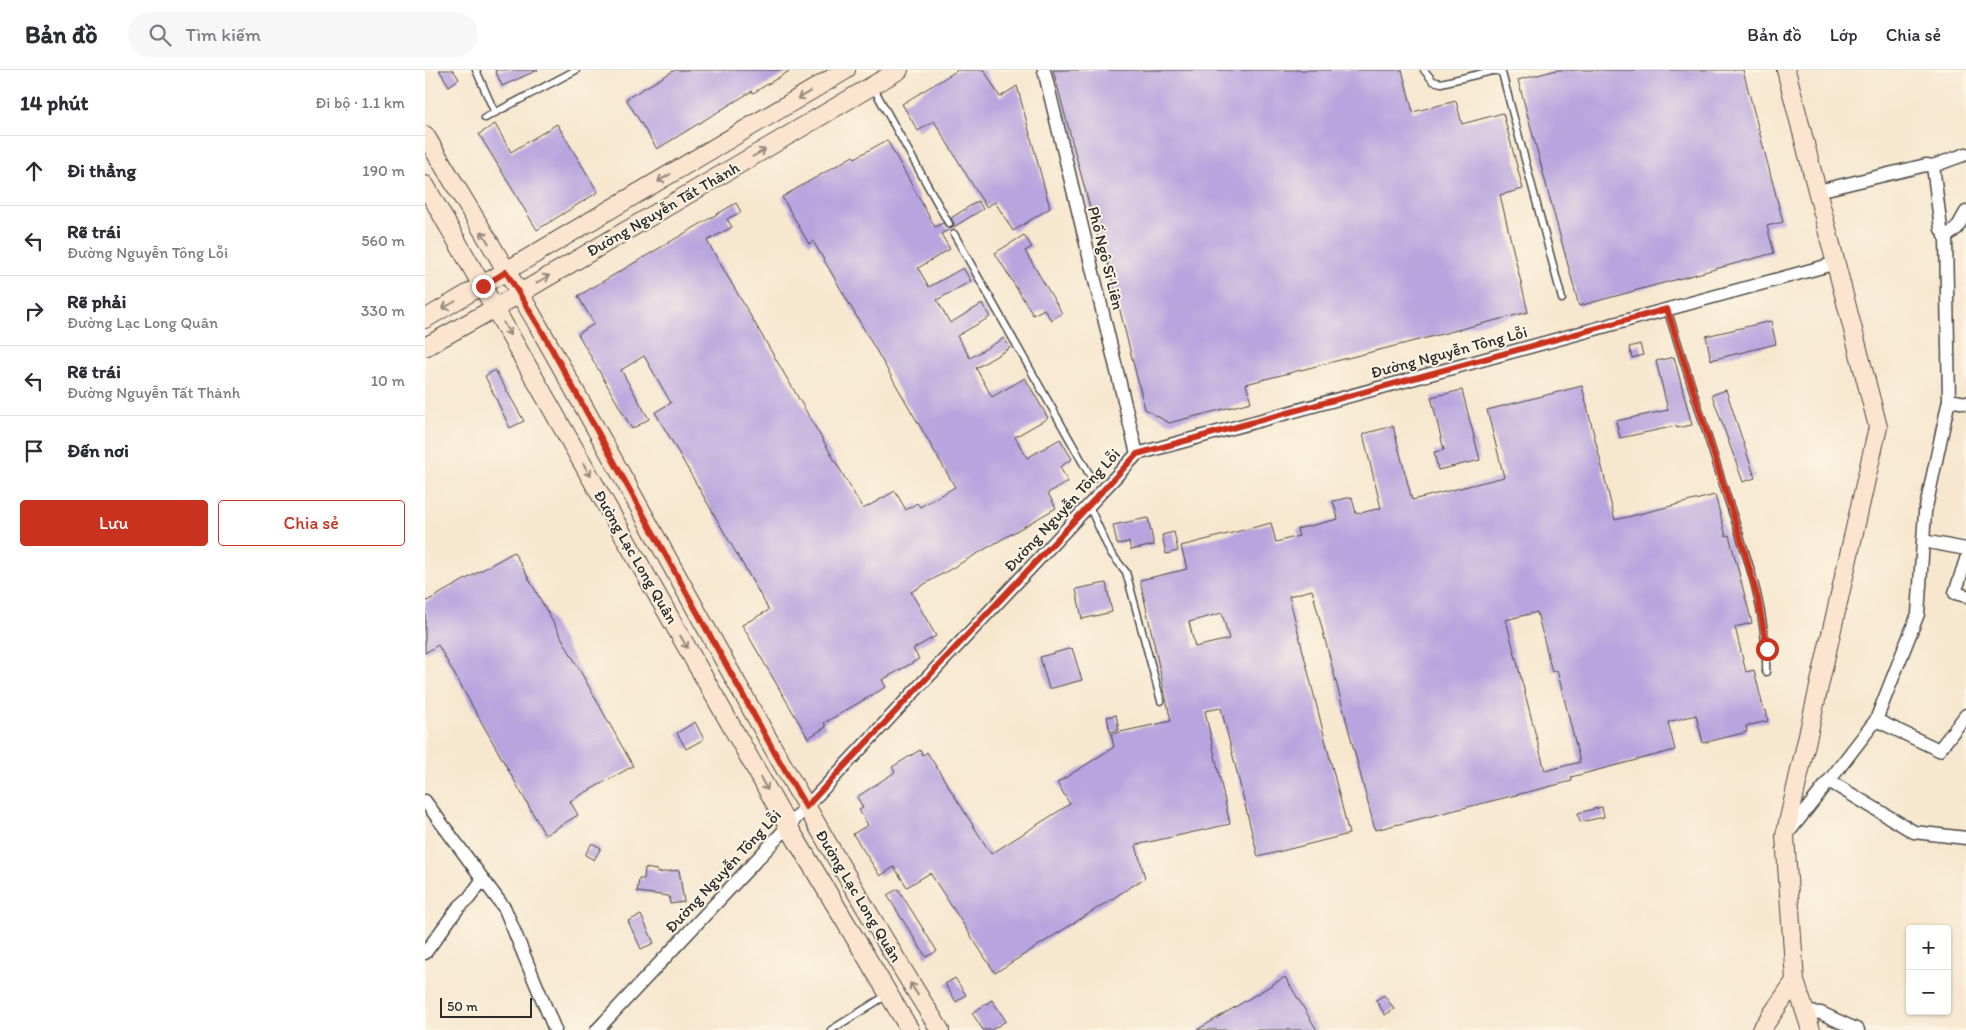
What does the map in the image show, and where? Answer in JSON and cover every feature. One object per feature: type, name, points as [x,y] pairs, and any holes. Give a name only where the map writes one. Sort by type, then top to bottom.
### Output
[{"type":"main road","name":"Đường Nguyễn Tất Thành","points":[[425,319],[846,70]]},
{"type":"main road","name":"Đường Nguyễn Tất Thành","points":[[425,347],[519,294],[899,70]]},
{"type":"main road","points":[[1786,70],[1878,426],[1785,836],[1795,981],[1811,1030]]},
{"type":"main road","name":"Đường Lạc Long Quân","points":[[425,135],[543,333],[776,755],[888,947],[940,1030]]},
{"type":"main road","name":"Đường Lạc Long Quân","points":[[425,185],[788,826],[910,1030]]},
{"type":"main road","points":[[1761,1030],[1795,981]]},
{"type":"street","name":"Phố Ngô Sĩ Liên","points":[[1044,70],[1137,454]]},
{"type":"street","points":[[1818,191],[1926,165],[1933,166],[1966,154]]},
{"type":"street","points":[[1785,836],[1877,720],[1918,614],[1925,512],[1949,400],[1946,237],[1941,229],[1933,166]]},
{"type":"street","points":[[1946,237],[1957,228],[1966,212]]},
{"type":"street","name":"Đường Nguyễn Tông Lỗi","points":[[597,1030],[1137,454],[1837,263]]},
{"type":"street","points":[[1949,400],[1966,403]]},
{"type":"street","points":[[1923,542],[1966,549]]},
{"type":"street","points":[[1966,559],[1955,594],[1966,596]]},
{"type":"street","points":[[1877,720],[1939,750],[1966,715]]},
{"type":"street","points":[[1829,781],[1914,832],[1966,838]]},
{"type":"street","points":[[425,801],[505,909],[555,1030]]},
{"type":"street","points":[[425,953],[458,908],[469,898],[483,879]]},
{"type":"street","points":[[1805,1012],[1821,1013],[1858,1030]]},
{"type":"lane","points":[[476,70],[495,113]]},
{"type":"lane","points":[[485,118],[577,70]]},
{"type":"lane","points":[[1423,70],[1433,81],[1441,83],[1492,71],[1502,73],[1561,299]]},
{"type":"lane","points":[[873,86],[949,224]]},
{"type":"lane","points":[[954,234],[1092,479]]},
{"type":"lane","points":[[1667,309],[1741,540],[1755,591],[1767,649],[1766,672]]},
{"type":"lane","points":[[1089,506],[1110,552],[1125,572],[1161,701]]},
{"type":"lane","points":[[831,1030],[888,994]]},
{"type":"building","points":[[439,70],[453,70],[459,79],[449,86]]},
{"type":"building","points":[[495,70],[538,70],[502,86]]},
{"type":"building","points":[[675,70],[791,70],[753,93],[752,91],[657,149],[626,99]]},
{"type":"building","points":[[958,70],[984,70],[1000,97],[1017,86],[1050,208],[1013,231],[995,202],[986,207],[934,121],[918,131],[902,104]]},
{"type":"building","points":[[1053,70],[1402,70],[1413,112],[1456,101],[1462,124],[1503,113],[1523,189],[1500,195],[1528,312],[1246,384],[1251,402],[1169,423],[1145,409],[1104,248],[1101,249]]},
{"type":"building","points":[[1557,70],[1743,70],[1783,222],[1767,226],[1774,253],[1579,306],[1518,80]]},
{"type":"building","points":[[495,124],[511,152],[557,124],[598,192],[537,230],[479,134]]},
{"type":"building","points":[[887,140],[935,227],[943,223],[947,228],[952,228],[941,234],[950,249],[918,268],[929,287],[963,268],[971,281],[937,300],[950,323],[982,304],[990,317],[957,336],[970,358],[1004,338],[1010,348],[976,368],[992,397],[1025,378],[1048,418],[1015,437],[1027,458],[1060,439],[1072,459],[1060,467],[1068,482],[1048,493],[1056,508],[911,592],[936,636],[913,649],[919,659],[882,680],[886,687],[824,723],[826,727],[808,738],[742,625],[769,610],[655,412],[671,403],[644,356],[621,370],[649,419],[632,429],[578,334],[594,324],[578,296],[736,203],[741,212],[727,219],[732,227],[707,241],[863,509],[895,491],[906,510],[917,503],[920,507],[955,487],[813,241],[809,244],[782,197],[853,156],[855,158]]},
{"type":"building","points":[[978,201],[983,209],[952,228],[954,224],[951,218]]},
{"type":"building","points":[[1024,235],[1032,247],[1025,251],[1062,313],[1051,320],[1044,309],[1033,315],[995,253]]},
{"type":"building","points":[[1771,321],[1776,344],[1711,360],[1706,336]]},
{"type":"building","points":[[1640,344],[1643,355],[1632,358],[1629,347]]},
{"type":"building","points":[[1674,357],[1692,425],[1677,428],[1676,426],[1620,438],[1616,421],[1668,410],[1656,361]]},
{"type":"building","points":[[495,370],[524,421],[510,428],[485,376]]},
{"type":"building","points":[[1582,386],[1615,520],[1715,495],[1726,536],[1729,535],[1752,623],[1735,627],[1746,672],[1754,670],[1768,721],[1746,726],[1747,732],[1703,743],[1696,715],[1668,722],[1675,750],[1571,777],[1572,781],[1375,830],[1312,590],[1289,596],[1349,834],[1258,857],[1221,708],[1205,711],[1230,824],[1136,845],[1145,878],[995,973],[930,873],[907,887],[894,867],[880,876],[853,834],[868,825],[859,810],[863,808],[857,797],[895,772],[892,767],[920,750],[923,755],[927,752],[991,854],[1070,804],[1057,783],[1114,747],[1111,734],[1171,721],[1140,580],[1187,569],[1181,546],[1271,523],[1276,542],[1299,536],[1297,529],[1338,519],[1333,501],[1352,497],[1356,514],[1381,508],[1363,434],[1393,426],[1412,500],[1504,477],[1487,410]],"holes":[[[1537,612],[1552,672],[1557,670],[1580,762],[1545,771],[1506,620]],[[1222,613],[1229,639],[1195,647],[1189,622]]]},
{"type":"building","points":[[1462,390],[1480,460],[1438,470],[1434,452],[1444,450],[1431,397]]},
{"type":"building","points":[[1726,390],[1755,478],[1743,482],[1712,395]]},
{"type":"building","points":[[1148,518],[1154,545],[1131,550],[1129,542],[1117,544],[1113,525]]},
{"type":"building","points":[[1174,532],[1178,551],[1166,554],[1162,535]]},
{"type":"building","points":[[514,552],[633,766],[570,801],[578,815],[545,835],[438,645],[425,653],[425,602]]},
{"type":"building","points":[[1106,583],[1112,612],[1082,619],[1076,589]]},
{"type":"building","points":[[1072,648],[1082,680],[1049,689],[1040,657]]},
{"type":"building","points":[[1116,715],[1119,730],[1110,732],[1107,717]]},
{"type":"building","points":[[695,722],[704,739],[686,749],[677,733]]},
{"type":"building","points":[[1602,807],[1604,817],[1580,822],[1578,813]]},
{"type":"building","points":[[592,843],[601,848],[594,860],[585,855]]},
{"type":"building","points":[[645,868],[657,870],[657,873],[679,870],[684,902],[670,904],[669,896],[637,892],[639,879],[644,879]]},
{"type":"building","points":[[898,889],[937,951],[926,957],[887,895]]},
{"type":"building","points":[[641,915],[654,943],[641,949],[628,921]]},
{"type":"building","points":[[1285,977],[1317,1030],[1197,1030]]},
{"type":"building","points":[[955,978],[966,995],[956,1002],[945,984]]},
{"type":"building","points":[[1384,995],[1394,1009],[1385,1015],[1376,1000]]},
{"type":"building","points":[[992,1000],[1006,1021],[991,1030],[983,1030],[972,1013]]},
{"type":"route","points":[[483,286],[506,272],[543,333],[806,807],[1137,454],[1667,309],[1744,549],[1758,599],[1767,649]]}]
